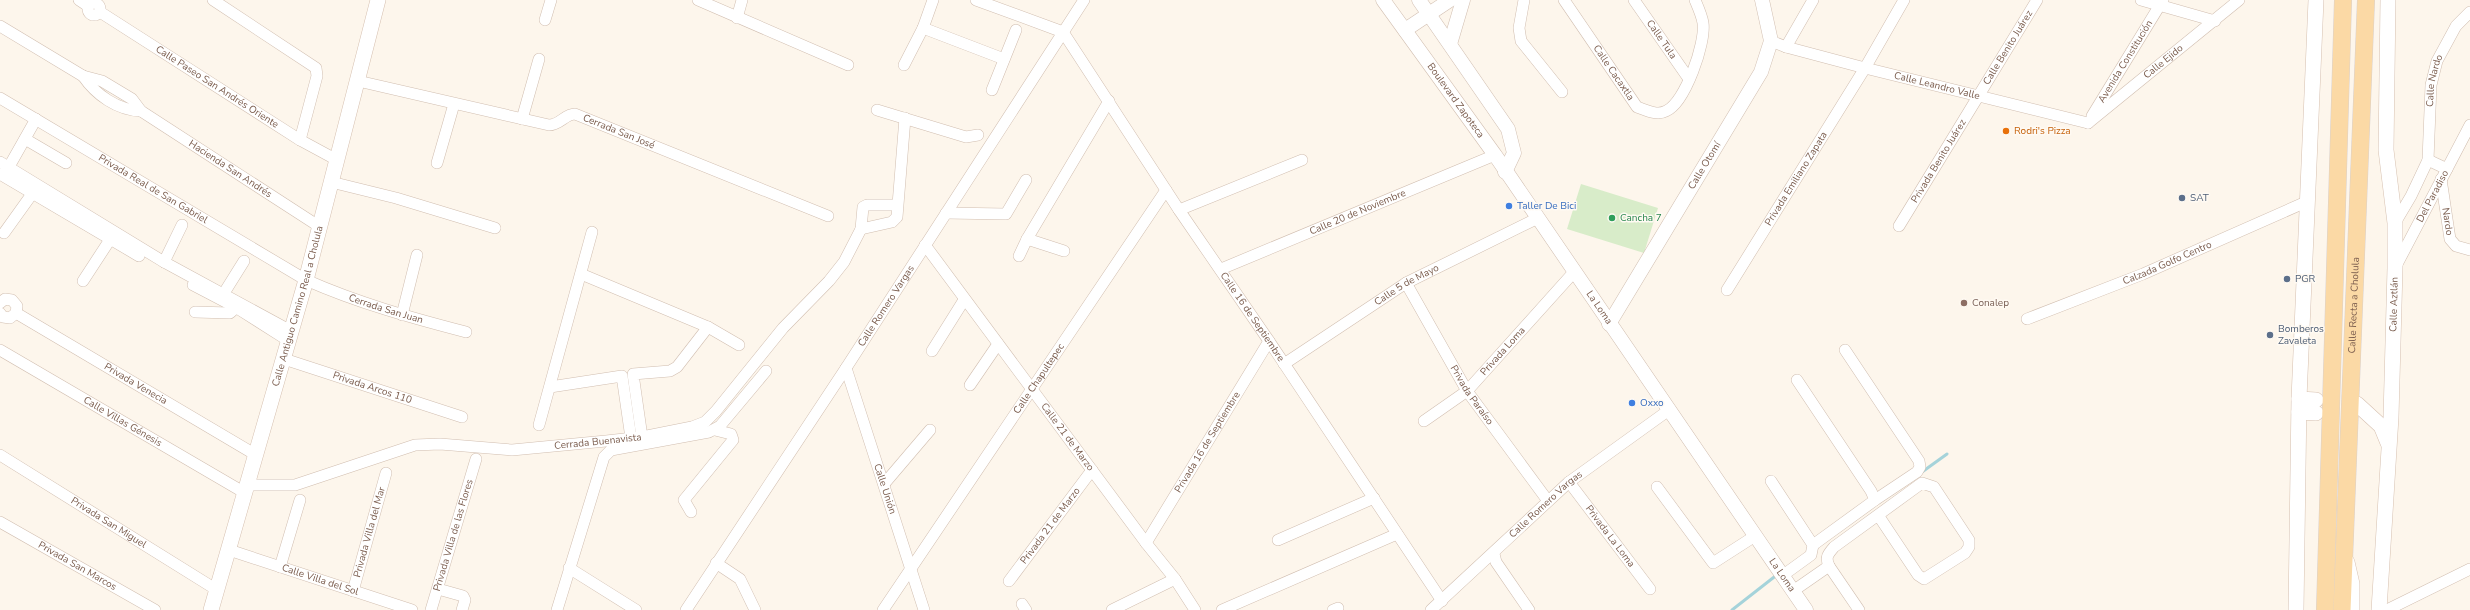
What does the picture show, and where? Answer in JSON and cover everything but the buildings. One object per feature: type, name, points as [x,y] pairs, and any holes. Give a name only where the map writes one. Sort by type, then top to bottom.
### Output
[{"type":"main road","name":"Calle Antiguo Camino Real a Cholula","points":[[211,610],[306,280],[378,0]]},
{"type":"main road","points":[[2296,610],[2299,406],[2306,202],[2316,0]]},
{"type":"main road","name":"Calle Recta a Cholula","points":[[2325,610],[2343,0]]},
{"type":"main road","name":"Calle Recta a Cholula","points":[[2342,610],[2366,0]]},
{"type":"main road","name":"Calle Aztlán","points":[[2379,610],[2392,399],[2395,268],[2395,223],[2386,150],[2388,0]]},
{"type":"main road","points":[[2389,448],[2381,426],[2360,409],[2384,406],[2392,399]]},
{"type":"main road","points":[[2299,406],[2316,406]]},
{"type":"main road","points":[[2344,546],[2352,584],[2352,610]]},
{"type":"street","points":[[213,0],[316,68],[316,76],[300,140]]},
{"type":"street","points":[[545,20],[551,0]]},
{"type":"street","points":[[698,0],[848,65]]},
{"type":"street","points":[[737,18],[742,0]]},
{"type":"street","points":[[904,65],[923,28],[933,0]]},
{"type":"street","points":[[976,0],[1063,32]]},
{"type":"street","name":"Calle Romero Vargas","points":[[686,610],[846,368],[1084,0]]},
{"type":"street","name":"Boulevard Zapoteca","points":[[1383,0],[1495,155],[1505,172]]},
{"type":"street","points":[[1418,0],[1508,129],[1514,153],[1512,162],[1505,172]]},
{"type":"street","points":[[1405,30],[1428,13],[1450,0]]},
{"type":"street","points":[[1450,44],[1463,0]]},
{"type":"street","points":[[1524,0],[1519,28],[1521,41],[1562,92]]},
{"type":"street","name":"Calle Cacaxtla","points":[[1564,0],[1637,107],[1653,113],[1666,111],[1680,98],[1690,79],[1702,43],[1703,24],[1696,0]]},
{"type":"street","name":"Calle Tula","points":[[1634,0],[1690,79]]},
{"type":"street","name":"Calle Otomí","points":[[1609,324],[1762,72],[1771,40],[1762,0]]},
{"type":"street","points":[[1786,47],[1813,0]]},
{"type":"street","name":"Privada Emiliano Zapata","points":[[1727,290],[1865,68],[1904,0]]},
{"type":"street","name":"Calle Benito Juárez","points":[[1979,96],[2037,0]]},
{"type":"street","points":[[2141,0],[2162,3],[2215,21]]},
{"type":"street","name":"Calle Ejido","points":[[2088,123],[2239,0]]},
{"type":"street","name":"Calle Paseo San Andrés Oriente","points":[[84,3],[91,14],[96,15],[100,12],[300,140],[337,160]]},
{"type":"street","name":"Avenida Constitución","points":[[2088,123],[2162,3]]},
{"type":"street","name":"Calle Nardo","points":[[2395,223],[2411,196],[2428,160],[2431,85],[2437,61],[2452,31],[2464,15],[2470,12]]},
{"type":"street","name":"Hacienda San Andrés","points":[[0,26],[83,76],[102,81],[132,99],[140,111],[320,227]]},
{"type":"street","points":[[923,28],[1004,59]]},
{"type":"street","points":[[992,90],[1016,30]]},
{"type":"street","name":"Calle 16 de Septiembre","points":[[1063,32],[1179,210],[1270,341],[1442,601]]},
{"type":"street","name":"Calle Leandro Valle","points":[[1771,40],[1786,47],[1865,68],[2088,123]]},
{"type":"street","points":[[522,119],[539,59]]},
{"type":"street","name":"Cerrada San José","points":[[358,81],[454,104],[554,125],[570,115],[575,114],[828,216]]},
{"type":"street","name":"Privada Benito Juárez","points":[[1899,226],[1979,96]]},
{"type":"street","name":"Privada Real de San Gabriel","points":[[0,98],[306,280]]},
{"type":"street","points":[[1020,256],[1027,239],[1109,101]]},
{"type":"street","points":[[437,163],[454,104]]},
{"type":"street","points":[[877,110],[966,137],[978,135]]},
{"type":"street","points":[[861,229],[894,220],[897,205],[905,118]]},
{"type":"street","points":[[36,119],[3,170],[112,236],[172,270],[239,305],[290,336]]},
{"type":"street","name":"Del Paradiso","points":[[2395,268],[2470,125]]},
{"type":"street","points":[[24,139],[66,163]]},
{"type":"street","name":"Calle 20 de Noviembre","points":[[1221,269],[1495,155]]},
{"type":"street","points":[[1179,210],[1302,160]]},
{"type":"street","points":[[2428,160],[2444,174]]},
{"type":"street","name":"La Loma","points":[[1505,172],[1806,610]]},
{"type":"street","name":"Nardo","points":[[2444,174],[2450,239],[2466,249]]},
{"type":"street","points":[[946,214],[1006,214],[1026,180]]},
{"type":"street","points":[[331,182],[396,198],[495,228]]},
{"type":"street","points":[[4,233],[35,189]]},
{"type":"street","name":"Calle Chapultepec","points":[[883,610],[1033,390],[1166,190]]},
{"type":"street","name":"Calzada Golfo Centro","points":[[2027,320],[2143,274],[2306,202]]},
{"type":"street","name":"Cerrada Buenavista","points":[[246,489],[295,485],[415,445],[440,444],[512,450],[642,437],[692,427],[705,422],[716,412],[783,328],[829,281],[844,262],[861,229],[864,205],[897,205]]},
{"type":"street","name":"Calle 5 de Mayo","points":[[1284,364],[1406,283],[1536,219]]},
{"type":"street","points":[[164,262],[182,225]]},
{"type":"street","points":[[539,425],[592,232]]},
{"type":"street","points":[[112,236],[164,262],[172,270],[224,293],[239,305]]},
{"type":"street","points":[[83,281],[112,236]]},
{"type":"street","points":[[1027,239],[1064,251]]},
{"type":"street","name":"Calle 21 de Marzo","points":[[925,245],[964,300],[1033,390],[1146,543],[1175,579],[1195,610]]},
{"type":"street","points":[[402,315],[417,255]]},
{"type":"street","points":[[224,293],[244,261]]},
{"type":"street","name":"Privada Loma","points":[[1424,421],[1467,391],[1574,272]]},
{"type":"street","points":[[581,274],[708,328],[739,345]]},
{"type":"street","name":"Cerrada San Juan","points":[[306,280],[341,295],[402,315],[466,332]]},
{"type":"street","name":"Privada Paraíso","points":[[1406,283],[1467,391],[1548,501]]},
{"type":"street","points":[[0,303],[5,299],[12,300],[17,306],[16,313],[10,318],[3,317],[0,314]]},
{"type":"street","points":[[932,351],[964,300]]},
{"type":"street","points":[[195,312],[230,312],[239,305]]},
{"type":"street","name":"Privada Venecia","points":[[16,313],[256,455]]},
{"type":"street","points":[[642,437],[633,374],[670,371],[677,367],[708,328]]},
{"type":"street","name":"Privada 16 de Septiembre","points":[[1146,543],[1270,341]]},
{"type":"street","points":[[970,385],[998,344]]},
{"type":"street","name":"Calle Villas Génesis","points":[[0,350],[246,489]]},
{"type":"street","points":[[1782,576],[1811,555],[1813,545],[1875,500],[1917,472],[1920,467],[1919,461],[1845,350]]},
{"type":"street","name":"Privada Arcos 110","points":[[284,359],[462,417]]},
{"type":"street","name":"Calle Unión","points":[[846,368],[924,610]]},
{"type":"street","points":[[557,610],[604,458],[607,453],[611,450],[715,430],[766,371]]},
{"type":"street","points":[[550,387],[622,376],[631,438]]},
{"type":"street","points":[[1797,380],[1872,491],[1875,500]]},
{"type":"street","name":"Calle Romero Vargas","points":[[1431,610],[1494,554],[1569,482],[1669,410]]},
{"type":"street","points":[[691,512],[684,500],[732,440],[731,434],[715,430]]},
{"type":"street","points":[[884,484],[930,430]]},
{"type":"street","points":[[606,441],[607,453]]},
{"type":"street","name":"Privada San Miguel","points":[[0,455],[217,590]]},
{"type":"street","name":"Privada Villa de las Flores","points":[[430,610],[438,589],[476,459]]},
{"type":"street","name":"Privada 21 de Marzo","points":[[1009,581],[1092,470]]},
{"type":"street","name":"Privada Villa del Mar","points":[[353,591],[386,473]]},
{"type":"street","points":[[1771,481],[1813,545]]},
{"type":"street","name":"Privada La Loma","points":[[1569,482],[1650,590]]},
{"type":"street","points":[[1859,610],[1829,566],[1826,560],[1828,555],[1834,547],[1922,482],[1929,483],[1934,487],[1969,540],[1969,546],[1965,553],[1924,579],[1918,575],[1878,515]]},
{"type":"street","points":[[1657,487],[1713,563],[1755,536]]},
{"type":"street","points":[[1278,540],[1374,498]]},
{"type":"street","points":[[280,567],[300,500]]},
{"type":"street","name":"Privada San Marcos","points":[[0,522],[155,610]]},
{"type":"street","points":[[1222,610],[1397,534]]},
{"type":"street","name":"Calle Villa del Sol","points":[[229,550],[412,610]]},
{"type":"street","points":[[1494,554],[1496,562],[1529,610]]},
{"type":"street","points":[[716,563],[740,579],[755,610]]},
{"type":"street","points":[[1793,591],[1829,566]]},
{"type":"street","points":[[569,568],[636,610]]},
{"type":"street","points":[[2387,610],[2470,569]]},
{"type":"street","points":[[1112,610],[1175,579]]},
{"type":"street","points":[[438,589],[463,596],[465,600],[462,610]]},
{"type":"green space","name":"Cancha 7","points":[[1581,184],[1658,208],[1644,253],[1567,229]]},
{"type":"waterway","points":[[1922,472],[1947,454]]},
{"type":"waterway","points":[[1732,610],[1778,574]]},
{"type":"place","name":"Rodri's Pizza","points":[[2006,131]]},
{"type":"place","name":"SAT","points":[[2182,198]]},
{"type":"place","name":"Taller De Bici","points":[[1509,206]]},
{"type":"place","name":"Cancha 7","points":[[1612,218]]},
{"type":"place","name":"PGR","points":[[2287,279]]},
{"type":"place","name":"Conalep","points":[[1964,303]]},
{"type":"place","name":"Bomberos Zavaleta","points":[[2270,335]]},
{"type":"place","name":"Oxxo","points":[[1632,403]]}]
